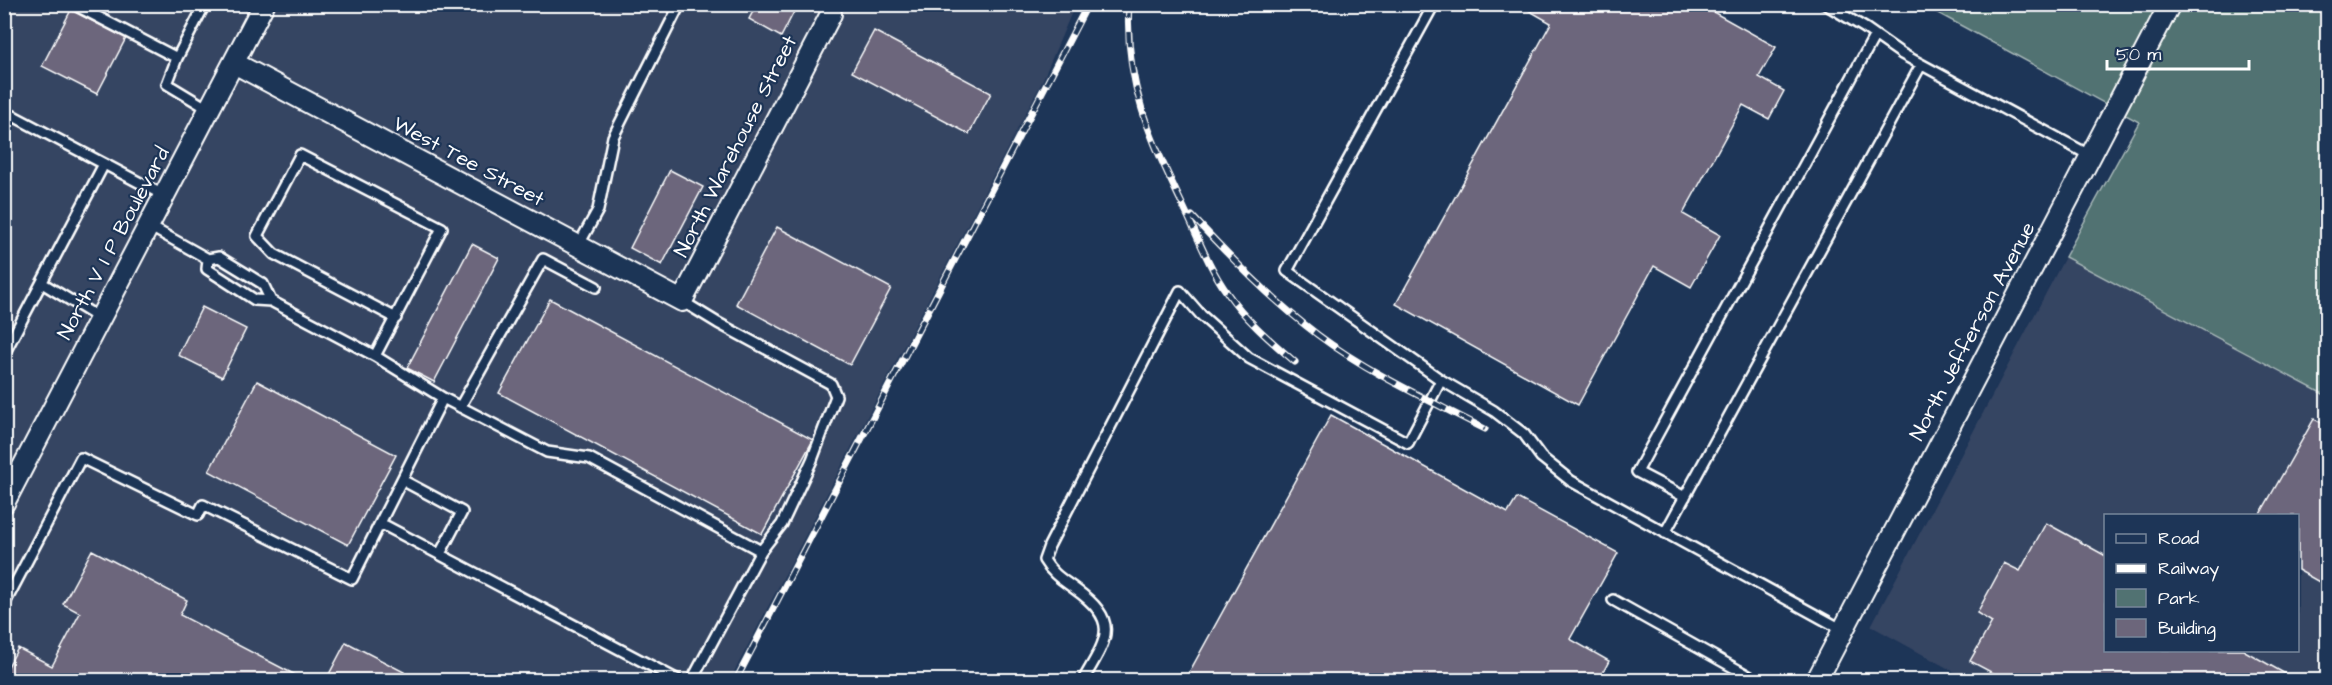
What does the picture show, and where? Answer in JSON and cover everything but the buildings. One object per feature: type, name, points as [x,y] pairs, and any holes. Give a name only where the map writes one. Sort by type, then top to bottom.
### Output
[{"type":"street","name":"North V I P Boulevard","points":[[4,503],[264,4]]},
{"type":"street","name":"North Jefferson Avenue","points":[[1817,681],[2170,4]]},
{"type":"street","name":"North Warehouse Street","points":[[682,301],[831,14]]},
{"type":"street","name":"West Tee Street","points":[[234,63],[682,301]]},
{"type":"lane","points":[[73,4],[177,58]]},
{"type":"lane","points":[[205,4],[177,58],[167,84],[210,110]]},
{"type":"lane","points":[[578,246],[598,210],[613,137],[680,4]]},
{"type":"lane","points":[[1434,4],[1287,271],[1441,380],[1494,411],[1524,434],[1541,457],[1571,481],[1843,630]]},
{"type":"lane","points":[[1825,4],[1921,65],[2091,156]]},
{"type":"lane","points":[[1685,497],[1637,472],[1875,35]]},
{"type":"lane","points":[[1665,534],[1921,65]]},
{"type":"lane","points":[[4,111],[165,196]]},
{"type":"lane","points":[[375,356],[396,318],[442,228],[300,155],[257,236],[274,254],[396,318]]},
{"type":"lane","points":[[4,354],[104,164]]},
{"type":"lane","points":[[149,226],[208,259],[219,257],[262,284],[271,301]]},
{"type":"lane","points":[[208,259],[207,269],[255,300],[271,301],[375,356],[443,398],[547,452],[589,458],[761,550]]},
{"type":"lane","points":[[460,407],[543,259],[596,287]]},
{"type":"lane","points":[[42,283],[100,319]]},
{"type":"lane","points":[[1083,681],[1103,647],[1107,627],[1099,609],[1051,572],[1044,560],[1049,546],[1180,291],[1201,315],[1249,358],[1408,443],[1441,380]]},
{"type":"lane","points":[[682,301],[831,384],[836,396],[816,450],[782,524],[761,550],[692,681]]},
{"type":"lane","points":[[4,605],[81,458],[198,515],[203,505],[352,579],[443,398]]},
{"type":"lane","points":[[402,480],[462,512],[440,554]]},
{"type":"lane","points":[[380,523],[678,681]]},
{"type":"lane","points":[[1613,600],[1756,681]]},
{"type":"shaded area","points":[[4,5],[1075,5],[1041,84],[730,680],[5,680]]},
{"type":"shaded area","points":[[2065,257],[2327,396],[2327,680],[1969,680],[1871,626]]},
{"type":"green space","points":[[1923,5],[2327,5],[2327,396],[2065,257],[2139,122]]},
{"type":"railway","points":[[736,680],[1088,4]]},
{"type":"railway","points":[[1129,4],[1131,60],[1142,110],[1204,252],[1215,274],[1235,304],[1259,330],[1295,362]]},
{"type":"railway","points":[[1192,216],[1252,278],[1318,335],[1378,374],[1485,429]]}]
